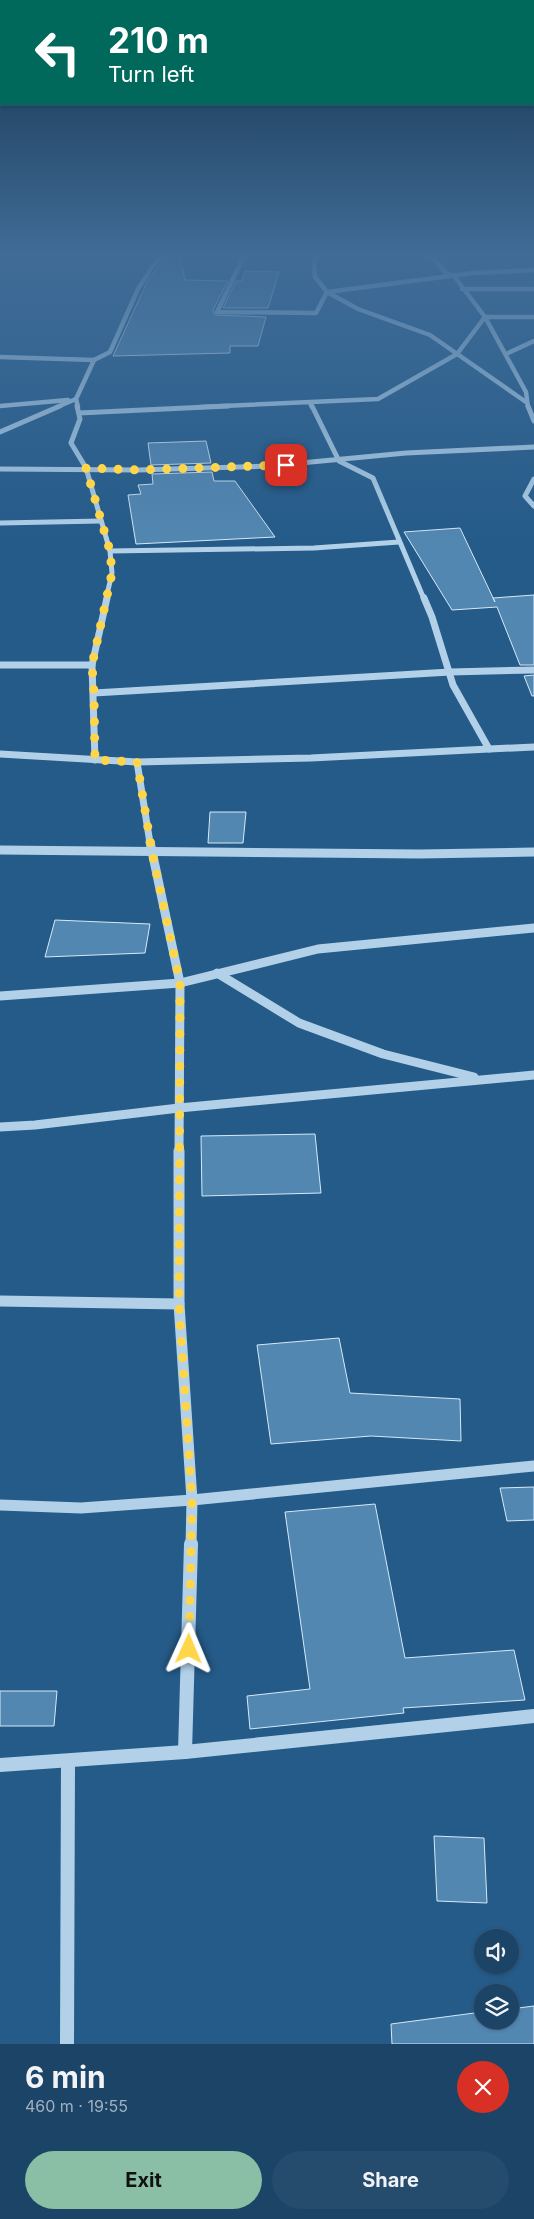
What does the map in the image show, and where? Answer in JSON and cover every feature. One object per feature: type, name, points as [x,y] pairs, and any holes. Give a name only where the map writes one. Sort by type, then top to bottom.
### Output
[{"type":"street","points":[[0,357],[94,360],[110,351]]},
{"type":"street","points":[[453,351],[526,402]]},
{"type":"street","points":[[79,413],[310,404],[378,399],[459,351]]},
{"type":"street","points":[[512,351],[506,354],[526,392],[526,402],[534,421]]},
{"type":"street","points":[[94,360],[76,399],[80,419],[71,443],[86,468],[110,551],[112,573],[92,665],[95,760]]},
{"type":"street","points":[[0,406],[76,399]]},
{"type":"street","points":[[0,432],[76,399]]},
{"type":"street","points":[[310,404],[339,461],[373,478],[432,617],[453,685],[489,749]]},
{"type":"street","points":[[0,469],[86,468],[138,470],[269,466],[339,461],[406,453],[534,447]]},
{"type":"street","points":[[534,479],[524,496],[534,506]]},
{"type":"street","points":[[0,523],[101,521]]},
{"type":"street","points":[[110,551],[314,548],[399,542]]},
{"type":"street","points":[[0,665],[92,665]]},
{"type":"street","points":[[94,693],[450,672],[534,670]]},
{"type":"street","points":[[0,754],[137,762],[311,758],[534,747]]},
{"type":"street","points":[[137,762],[152,852],[180,983],[179,1304],[192,1500],[185,1752]]},
{"type":"street","points":[[0,850],[420,854],[534,852]]},
{"type":"street","points":[[0,996],[180,983],[318,949],[534,928]]},
{"type":"street","points":[[217,973],[299,1023],[383,1054],[482,1079]]},
{"type":"street","points":[[0,1127],[534,1075]]},
{"type":"street","points":[[0,1301],[179,1304]]},
{"type":"street","points":[[0,1505],[81,1508],[192,1500],[534,1466]]},
{"type":"street","points":[[0,1764],[68,1762],[185,1752],[534,1716]]},
{"type":"street","points":[[67,2044],[68,1762]]},
{"type":"building","points":[[115,351],[230,351],[230,353],[113,356]]},
{"type":"building","points":[[206,441],[211,463],[151,465],[148,443]]},
{"type":"building","points":[[212,472],[214,481],[235,481],[275,537],[136,544],[128,495],[141,494],[138,485],[153,484],[152,474]]},
{"type":"building","points":[[460,528],[493,598],[534,595],[534,665],[520,665],[497,607],[452,610],[404,532]]},
{"type":"building","points":[[534,675],[534,696],[532,696],[524,676]]},
{"type":"building","points":[[210,812],[246,812],[243,843],[208,843]]},
{"type":"building","points":[[55,920],[150,924],[145,953],[45,957]]},
{"type":"building","points":[[315,1134],[321,1193],[202,1196],[201,1136]]},
{"type":"building","points":[[339,1338],[350,1393],[460,1399],[461,1441],[371,1436],[271,1444],[257,1345]]},
{"type":"building","points":[[534,1487],[534,1520],[507,1521],[500,1488]]},
{"type":"building","points":[[375,1504],[405,1658],[514,1650],[525,1700],[403,1708],[404,1713],[250,1729],[247,1696],[310,1689],[285,1512]]},
{"type":"building","points":[[0,1691],[57,1691],[54,1726],[0,1726]]},
{"type":"building","points":[[434,1836],[484,1838],[487,1903],[437,1901]]},
{"type":"building","points":[[534,2006],[534,2044],[392,2044],[391,2024],[474,2013],[474,2029],[519,2029],[519,2008]]},
{"type":"route","points":[[189,1649],[192,1500],[179,1304],[180,983],[152,852],[137,762],[95,760],[92,665],[112,573],[110,551],[86,468],[138,470],[286,465]]}]
